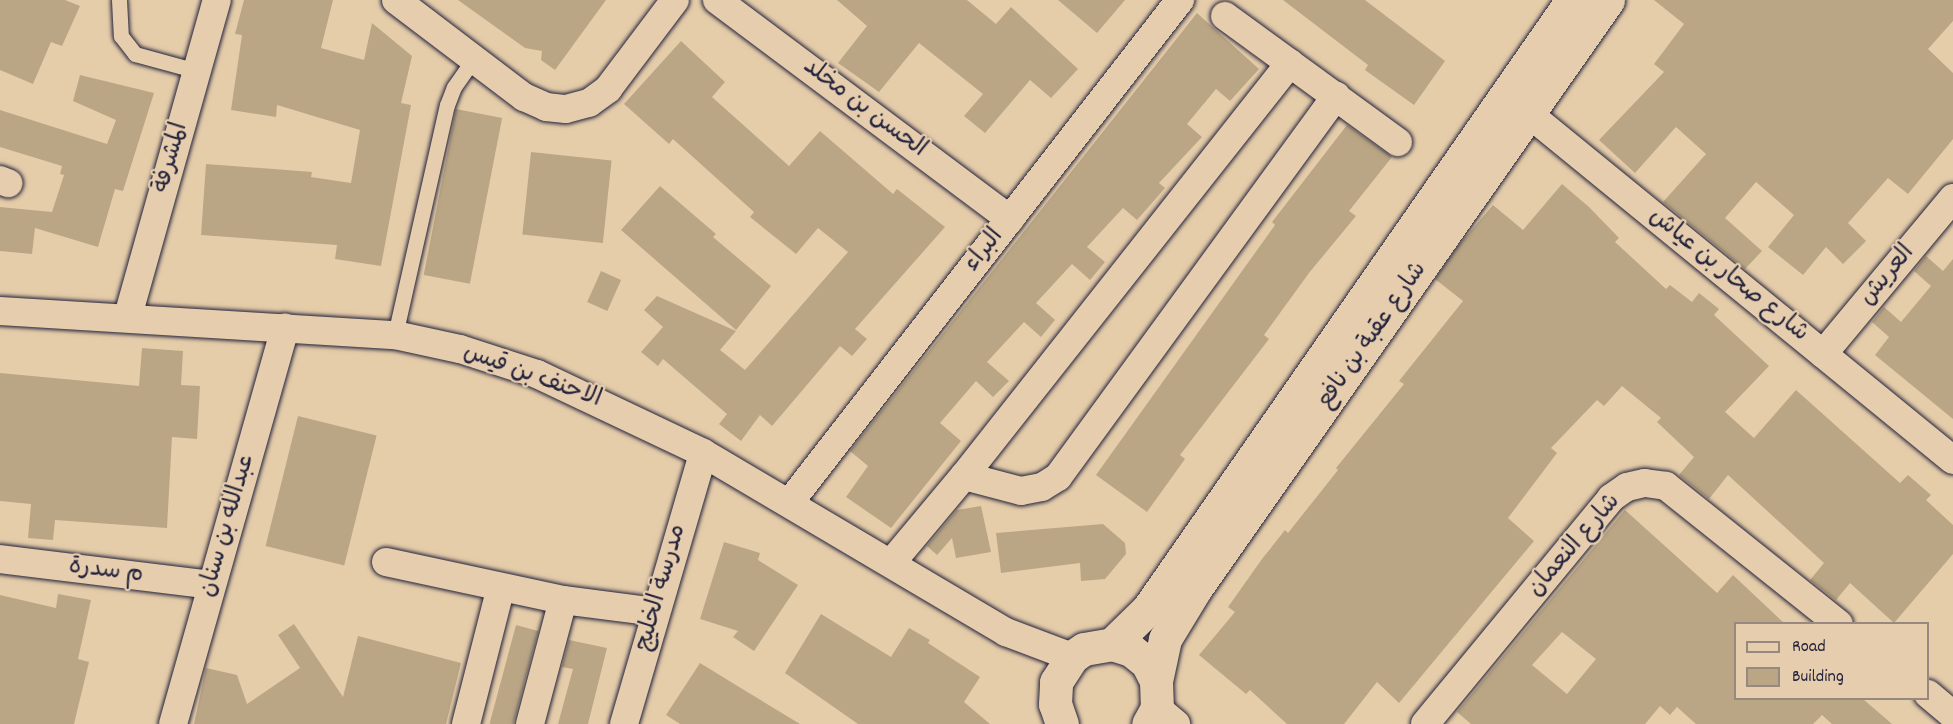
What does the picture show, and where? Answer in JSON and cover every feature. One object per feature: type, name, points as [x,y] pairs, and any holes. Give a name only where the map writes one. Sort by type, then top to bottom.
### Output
[{"type":"street","name":"المشرفة","points":[[128,316],[217,0]]},
{"type":"street","points":[[396,0],[524,97],[546,107],[566,109],[589,103],[608,89],[675,0]]},
{"type":"street","name":"الحسن بن مخلد","points":[[717,0],[1010,219]]},
{"type":"street","name":"البراء","points":[[790,502],[1180,0]]},
{"type":"street","name":"شارع عقبة بن نافع","points":[[1112,644],[1148,609],[1572,0]]},
{"type":"street","name":"شارع عقبة بن نافع","points":[[1160,709],[1165,639],[1196,588],[1608,0]]},
{"type":"street","points":[[1225,16],[1398,142]]},
{"type":"street","points":[[892,562],[964,476],[1290,63]]},
{"type":"street","name":"شارع صحار بن عياش","points":[[1512,85],[1518,101],[1529,114],[1953,460]]},
{"type":"street","points":[[964,476],[1021,491],[1042,487],[1058,477],[1336,96]]},
{"type":"street","name":"العريش","points":[[1823,354],[1953,198]]},
{"type":"street","name":"الاحنف بن قيس","points":[[0,310],[128,316],[395,335],[460,350],[537,374],[703,453],[892,562],[1064,669]]},
{"type":"street","name":"عبدالله بن سنان","points":[[173,724],[285,328]]},
{"type":"street","name":"مدرسة الخليج","points":[[624,724],[703,453]]},
{"type":"street","name":"شارع النعمان","points":[[1425,724],[1611,498],[1627,487],[1645,483],[1666,486],[1836,622]]},
{"type":"street","name":"م سدرة","points":[[0,559],[211,585]]},
{"type":"street","points":[[386,562],[563,600],[655,612]]},
{"type":"street","points":[[466,724],[501,587]]},
{"type":"street","points":[[530,724],[563,600]]},
{"type":"street","points":[[1062,724],[1055,704],[1064,669],[1084,649],[1112,644],[1131,650],[1147,663],[1160,709]]},
{"type":"street","points":[[1929,695],[1953,715]]},
{"type":"lane","points":[[118,0],[121,36],[135,54],[197,71]]},
{"type":"lane","points":[[395,335],[447,105],[454,87],[473,60]]},
{"type":"building","points":[[0,0],[65,0],[80,6],[62,46],[51,42],[33,84],[0,70]]},
{"type":"building","points":[[244,0],[333,0],[321,48],[364,60],[372,23],[412,56],[401,103],[411,105],[381,266],[335,259],[337,245],[201,235],[206,164],[312,172],[311,177],[351,183],[360,130],[277,105],[276,117],[231,110],[242,35],[235,34]]},
{"type":"building","points":[[458,0],[606,0],[555,70],[541,60],[542,51],[525,48]]},
{"type":"building","points":[[837,0],[967,0],[996,24],[1011,7],[1078,69],[1051,98],[1030,80],[985,133],[964,116],[983,94],[919,43],[879,92],[838,63],[867,26]]},
{"type":"building","points":[[1058,0],[1125,0],[1097,33]]},
{"type":"building","points":[[1283,0],[1365,0],[1445,61],[1414,105],[1365,70],[1368,65]]},
{"type":"building","points":[[1654,0],[1953,0],[1953,21],[1928,49],[1953,73],[1953,139],[1908,194],[1888,178],[1848,223],[1866,241],[1843,264],[1826,247],[1803,275],[1768,247],[1794,215],[1756,182],[1725,218],[1762,251],[1745,269],[1663,202],[1706,154],[1676,127],[1635,173],[1599,140],[1664,72],[1654,64],[1684,24]]},
{"type":"building","points":[[1197,13],[1259,69],[1230,101],[1216,89],[1187,124],[1202,137],[1159,183],[1165,188],[1137,220],[1123,208],[1087,247],[1105,262],[1090,280],[1072,264],[1036,303],[1055,320],[1041,337],[1024,322],[987,362],[1009,381],[993,397],[976,381],[940,423],[961,441],[891,528],[846,497],[868,466],[850,451]]},
{"type":"building","points":[[681,41],[725,82],[712,97],[789,166],[820,131],[893,194],[897,189],[945,227],[855,329],[867,339],[852,356],[840,346],[772,426],[760,415],[741,441],[719,424],[727,414],[663,359],[658,366],[641,352],[663,327],[644,310],[657,296],[736,331],[720,350],[745,370],[848,252],[818,228],[796,254],[750,217],[754,212],[673,139],[669,144],[624,104]]},
{"type":"building","points":[[80,75],[154,93],[123,191],[115,189],[98,247],[35,228],[32,254],[0,251],[0,207],[52,212],[64,175],[60,174],[62,166],[0,147],[0,110],[107,144],[116,120],[73,101]]},
{"type":"building","points":[[456,109],[502,118],[470,284],[424,275]]},
{"type":"building","points":[[1347,125],[1392,157],[1349,211],[1356,216],[1309,273],[1264,335],[1269,339],[1180,455],[1185,459],[1147,512],[1096,475],[1275,225],[1272,222]]},
{"type":"building","points":[[531,152],[612,160],[603,243],[522,235]]},
{"type":"building","points":[[1562,184],[1589,207],[1619,238],[1615,242],[1666,289],[1670,285],[1692,302],[1699,293],[1719,309],[1714,315],[1769,366],[1725,412],[1754,438],[1796,390],[1900,483],[1908,475],[1931,495],[1926,500],[1953,525],[1953,554],[1895,622],[1850,583],[1836,600],[1810,580],[1824,563],[1728,475],[1709,499],[1679,475],[1694,457],[1657,422],[1661,418],[1622,386],[1604,406],[1597,400],[1551,448],[1557,453],[1508,518],[1534,541],[1399,703],[1377,682],[1344,724],[1287,724],[1250,690],[1246,694],[1199,655],[1235,612],[1228,607],[1262,559],[1285,530],[1288,533],[1338,470],[1336,468],[1404,384],[1399,381],[1463,301],[1435,279],[1458,246],[1493,205],[1523,230]]},
{"type":"building","points":[[660,186],[716,234],[713,237],[771,286],[736,330],[621,230]]},
{"type":"building","points":[[1926,256],[1943,271],[1953,259],[1953,419],[1875,355],[1889,337],[1872,322],[1884,307],[1901,322],[1931,286],[1914,271]]},
{"type":"building","points":[[601,271],[621,280],[607,311],[587,302]]},
{"type":"building","points":[[142,348],[183,351],[181,385],[200,386],[197,439],[172,437],[167,528],[55,520],[53,540],[28,538],[31,504],[0,501],[0,373],[139,386]]},
{"type":"building","points":[[298,416],[377,436],[344,566],[266,546]]},
{"type":"building","points":[[981,506],[991,552],[956,558],[952,538],[937,555],[927,546],[957,510]]},
{"type":"building","points":[[1625,510],[1717,593],[1733,575],[1783,622],[1734,622],[1734,700],[1864,700],[1892,724],[1832,724],[1822,715],[1813,724],[1696,724],[1677,707],[1670,715],[1660,706],[1645,724],[1471,724],[1457,712]],"holes":[[[1562,632],[1596,659],[1567,694],[1532,665]]]},
{"type":"building","points":[[1103,524],[1125,543],[1126,554],[1105,579],[1081,581],[1080,563],[1001,573],[996,533]]},
{"type":"building","points":[[724,542],[760,553],[758,560],[798,585],[754,651],[733,637],[738,631],[700,619]]},
{"type":"building","points":[[58,594],[91,600],[78,659],[89,662],[74,724],[0,724],[0,595],[56,608]]},
{"type":"building","points":[[821,614],[891,657],[909,628],[930,640],[928,643],[980,677],[964,702],[990,724],[858,724],[785,673]]},
{"type":"building","points":[[294,624],[343,697],[358,636],[461,663],[446,724],[194,724],[206,668],[237,675],[247,704],[300,668],[278,635]]},
{"type":"building","points":[[516,625],[538,631],[513,724],[490,724]]},
{"type":"building","points":[[569,640],[607,648],[588,724],[558,724],[573,669],[562,667]]},
{"type":"building","points":[[700,663],[800,724],[680,724],[666,715]]}]
